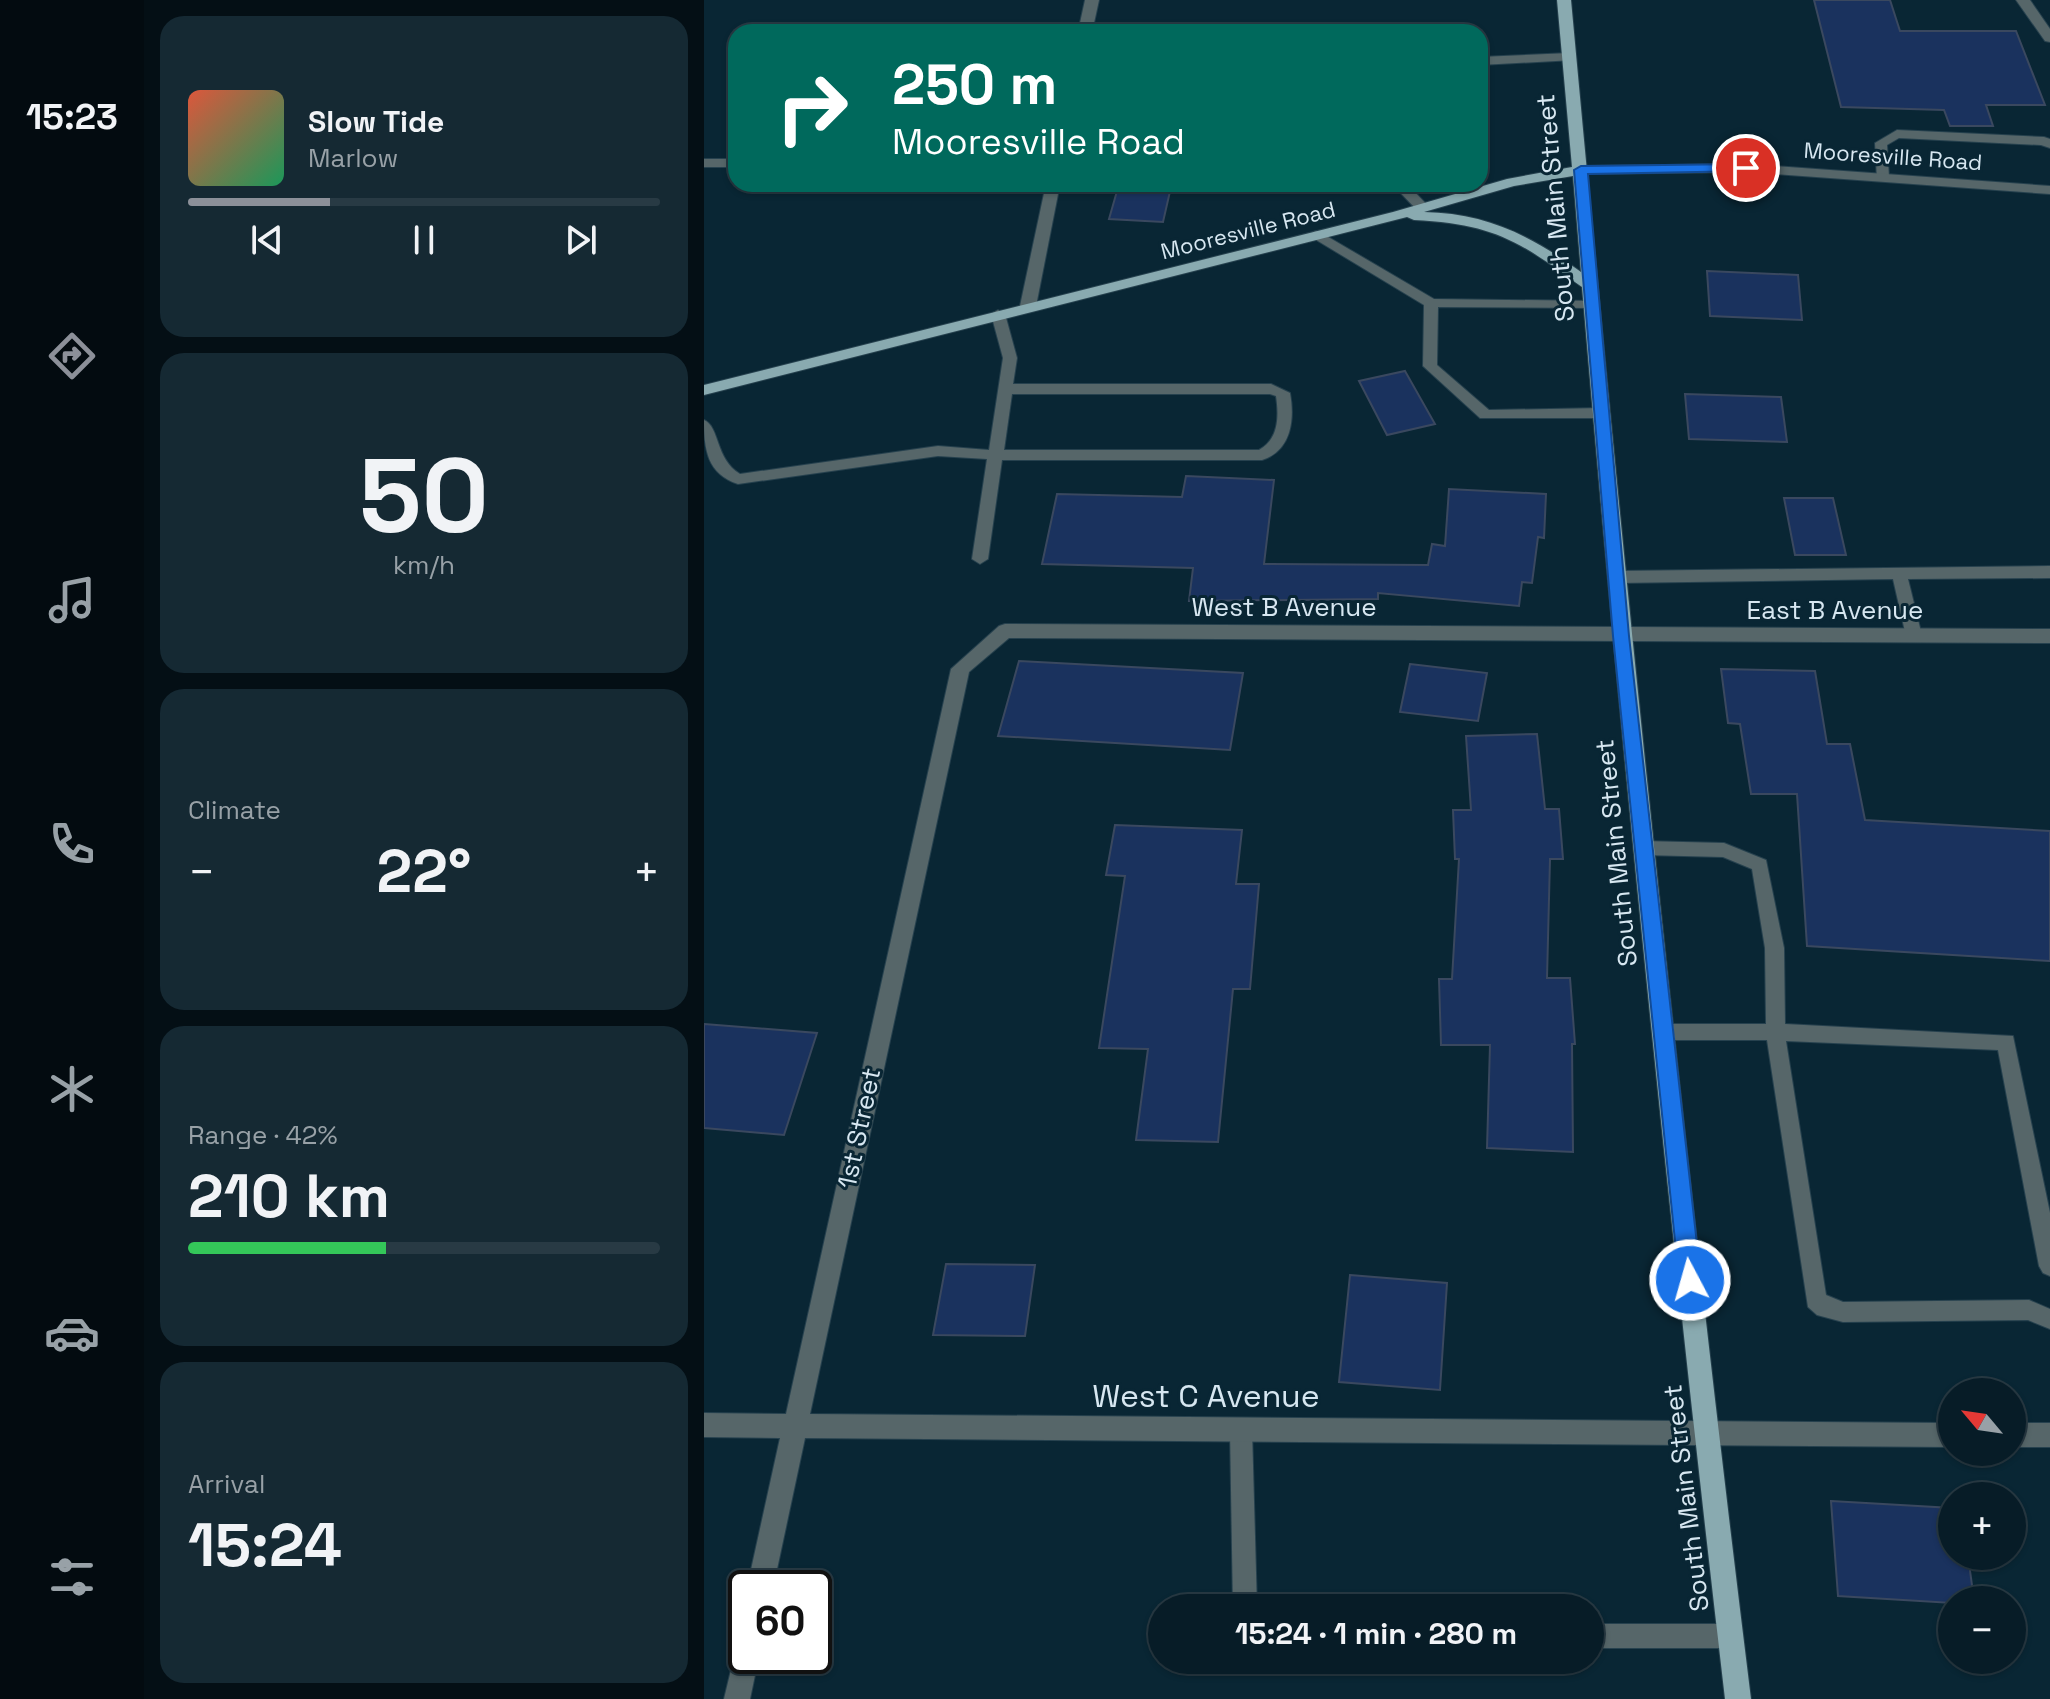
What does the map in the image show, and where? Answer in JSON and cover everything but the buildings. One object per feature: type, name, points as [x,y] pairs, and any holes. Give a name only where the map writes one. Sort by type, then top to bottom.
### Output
[{"type":"main road","name":"South Main Street","points":[[1564,0],[1621,636],[1706,1435],[1738,1699]]},
{"type":"main road","name":"Mooresville Road","points":[[1488,189],[1581,170]]},
{"type":"main road","name":"Mooresville Road","points":[[704,390],[1398,215],[1478,192]]},
{"type":"main road","points":[[1398,215],[1465,219],[1496,228],[1528,242],[1591,295]]},
{"type":"street","points":[[1087,24],[1092,0]]},
{"type":"street","points":[[2023,0],[2050,38]]},
{"type":"street","points":[[704,163],[728,163]]},
{"type":"street","name":"Mooresville Road","points":[[1581,170],[1746,168],[2050,190]]},
{"type":"street","points":[[1028,306],[1051,192]]},
{"type":"street","points":[[1407,192],[1423,208]]},
{"type":"street","name":"West B Avenue","points":[[960,669],[1005,631],[1621,636]]},
{"type":"street","name":"East B Avenue","points":[[1621,636],[2050,636]]},
{"type":"street","name":"1st Street","points":[[764,1570],[960,669]]},
{"type":"street","name":"West C Avenue","points":[[704,1425],[1938,1435]]},
{"type":"street","points":[[2026,1435],[2050,1435]]},
{"type":"street","points":[[737,1699],[742,1674]]},
{"type":"lane","points":[[1488,61],[1570,57]]},
{"type":"lane","points":[[1882,177],[1881,143],[1897,134],[2044,141],[2050,144]]},
{"type":"lane","points":[[1318,235],[1431,303],[1591,295]]},
{"type":"lane","points":[[1431,303],[1430,366],[1485,415],[1602,413]]},
{"type":"lane","points":[[980,559],[1010,358],[998,314]]},
{"type":"lane","points":[[704,425],[717,465],[724,473],[738,479],[938,451],[995,455],[1262,455],[1272,451],[1281,438],[1285,402],[1283,393],[1271,389],[1005,389]]},
{"type":"lane","points":[[1616,577],[2050,572]]},
{"type":"lane","points":[[1899,573],[1914,636]]},
{"type":"lane","points":[[1643,848],[1724,850],[1760,865],[1775,961],[1778,997],[1775,1032],[1816,1300],[1825,1308],[1843,1312],[2029,1310],[2050,1319]]},
{"type":"lane","points":[[1663,1032],[1775,1032],[2006,1042],[2050,1266]]},
{"type":"lane","points":[[1241,1430],[1245,1594]]},
{"type":"lane","points":[[1604,1636],[1730,1636]]},
{"type":"route","points":[[1690,1280],[1621,636],[1581,170],[1746,168]]}]
